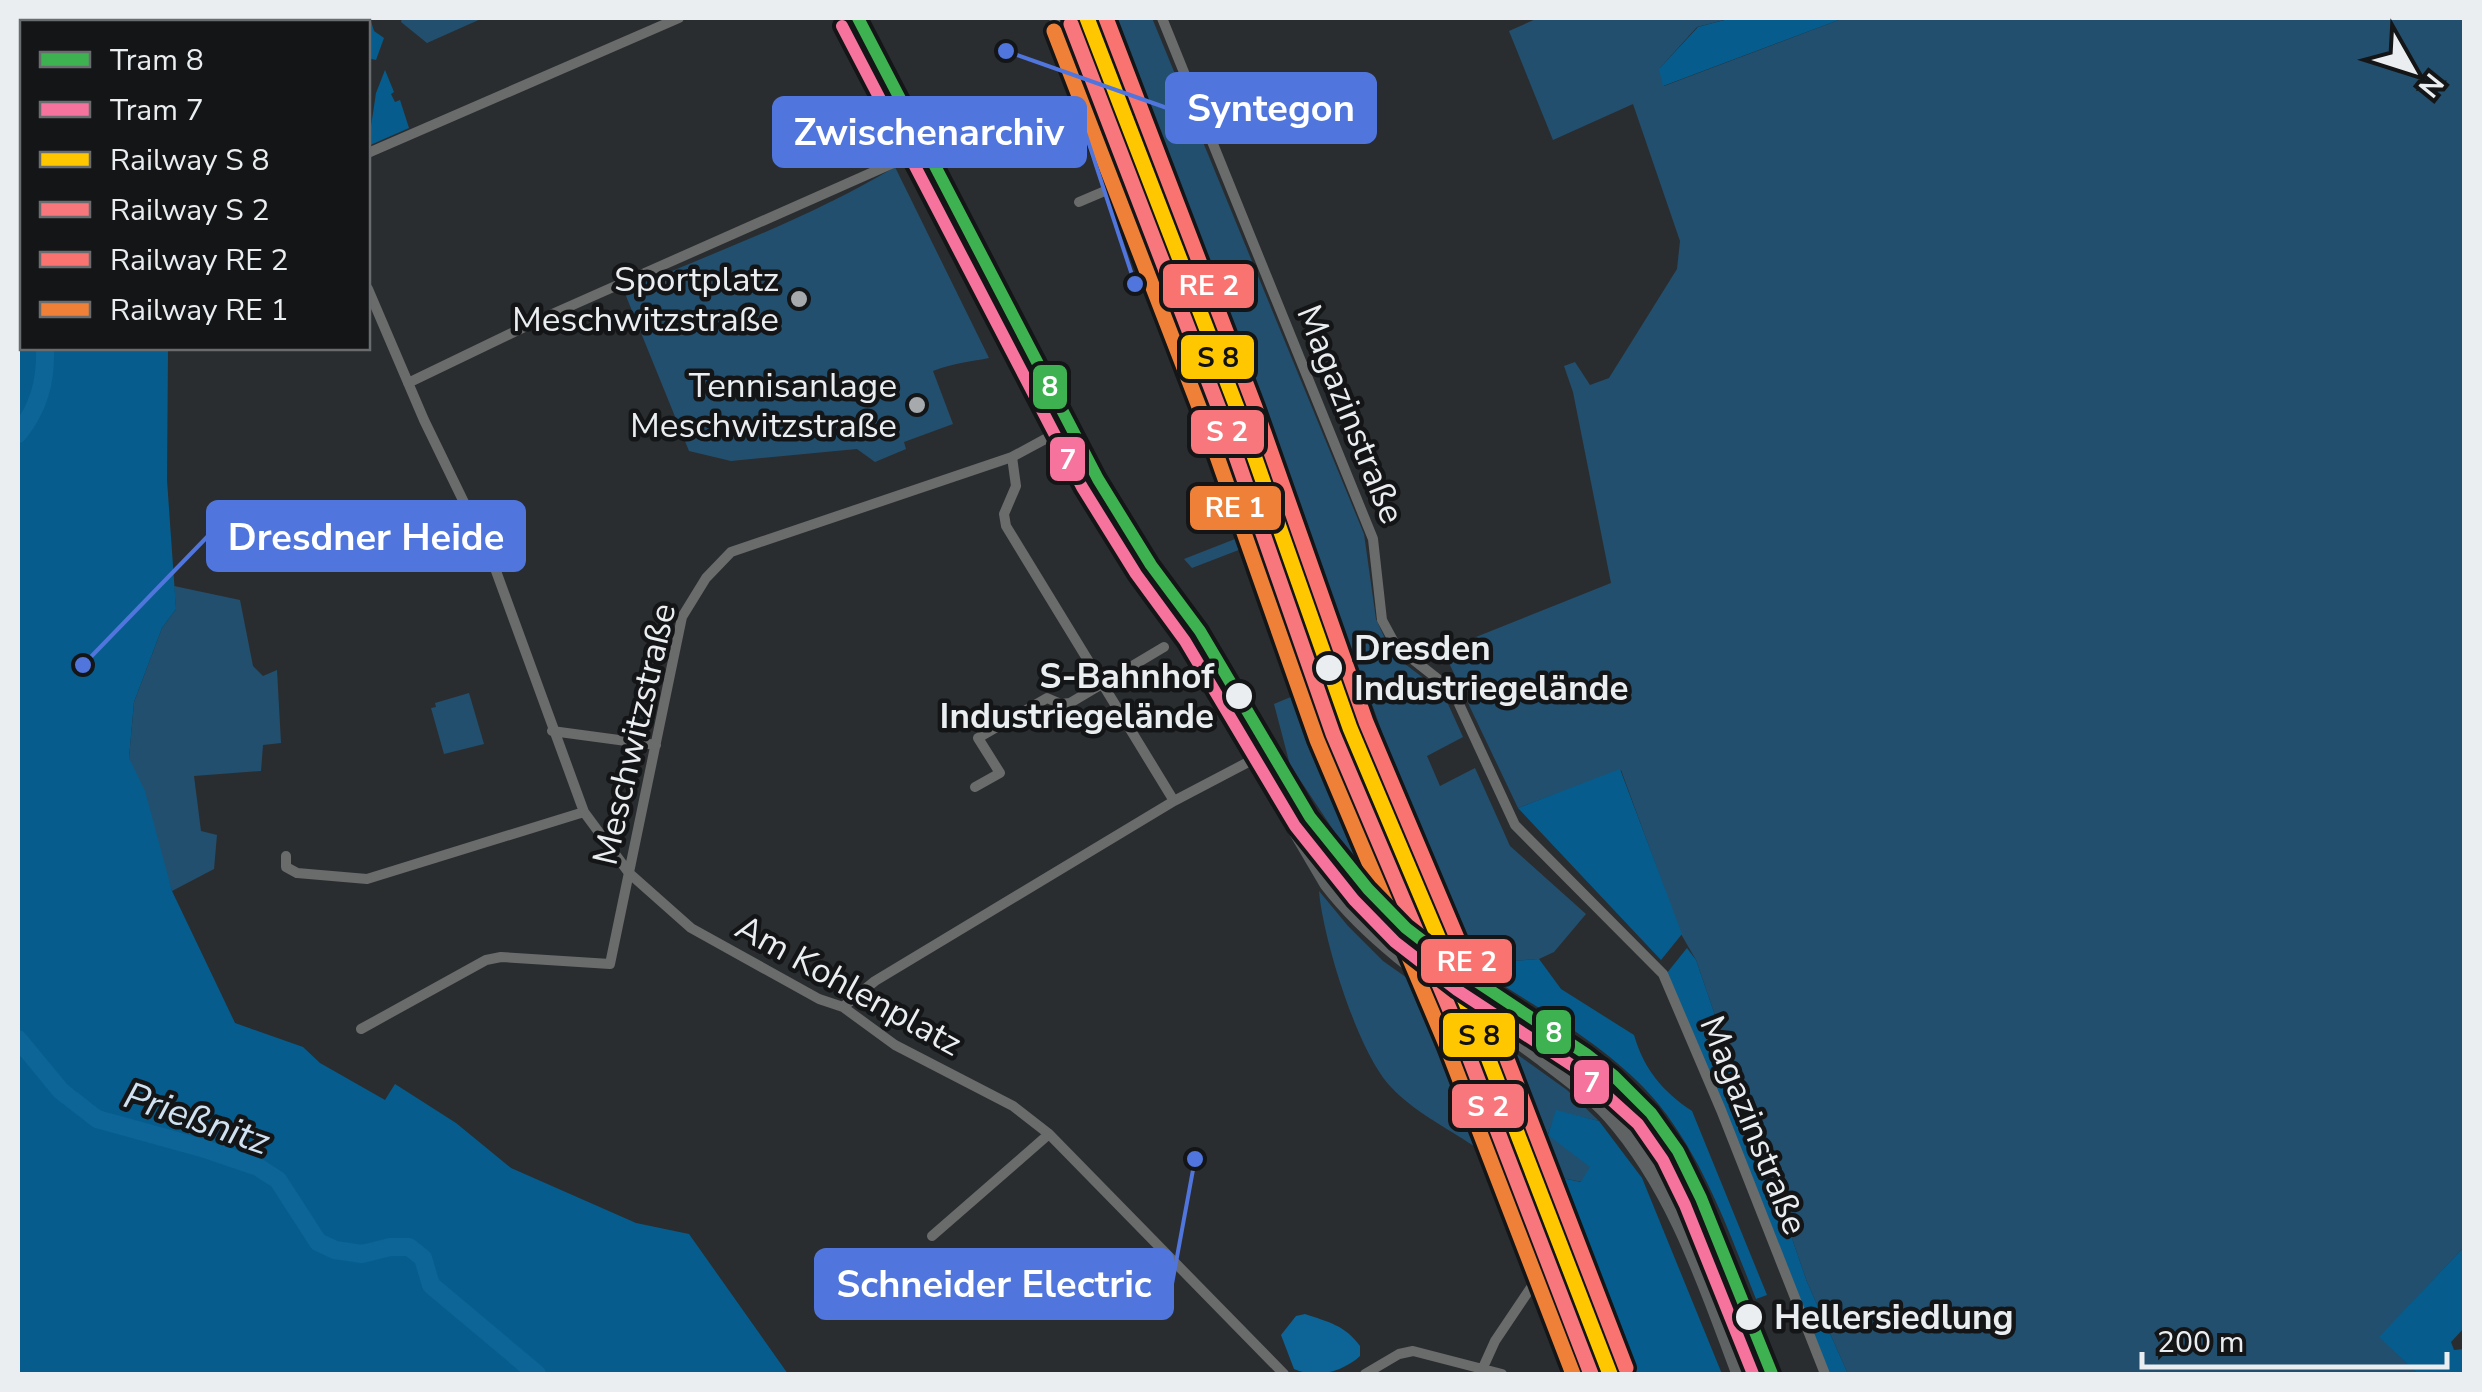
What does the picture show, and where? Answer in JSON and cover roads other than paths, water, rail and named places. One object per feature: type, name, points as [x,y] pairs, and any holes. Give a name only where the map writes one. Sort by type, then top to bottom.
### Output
[{"type":"main road","points":[[846,18],[1060,431],[1327,884],[1397,958],[1517,1040],[1608,1114],[1651,1169],[1684,1234],[1740,1374]]},
{"type":"main road","points":[[1312,856],[1416,954],[1586,1074],[1619,1103],[1646,1135],[1682,1194],[1755,1374]]},
{"type":"street","points":[[370,152],[679,18]]},
{"type":"street","points":[[1054,18],[1256,537]]},
{"type":"street","name":"Magazinstraße","points":[[1162,18],[1374,539],[1382,620],[1396,646],[1453,691],[1515,826],[1663,974],[1825,1374]]},
{"type":"street","points":[[408,383],[541,319],[916,153]]},
{"type":"street","points":[[1079,202],[1119,185]]},
{"type":"street","name":"Am Kohlenplatz","points":[[370,295],[492,560],[584,812],[629,873],[692,928],[819,999],[843,1007],[895,1045],[1013,1106],[1049,1134],[1284,1374]]},
{"type":"street","name":"Meschwitzstraße","points":[[361,1030],[486,960],[502,957],[610,964],[682,617],[706,578],[731,552],[1012,457],[1060,431]]},
{"type":"street","points":[[1012,457],[1016,486],[1004,514],[1006,526],[1174,801]]},
{"type":"street","points":[[976,787],[1000,773],[978,738],[1046,698],[1070,703],[1164,647]]},
{"type":"street","points":[[552,730],[656,745]]},
{"type":"street","points":[[843,1007],[874,981],[1174,801],[1254,759]]},
{"type":"street","points":[[286,856],[286,867],[297,873],[367,879],[584,812]]},
{"type":"street","points":[[932,1236],[1049,1134]]},
{"type":"street","points":[[1481,1372],[1534,1284],[1570,1374]]},
{"type":"street","points":[[1365,1374],[1398,1354],[1413,1351],[1481,1372],[1502,1374]]},
{"type":"street","points":[[1382,1363],[1390,1374]]},
{"type":"waterway","name":"Prießnitz","points":[[18,434],[40,394],[45,350]]},
{"type":"waterway","name":"Prießnitz","points":[[18,1039],[61,1091],[97,1119],[202,1148],[258,1167],[278,1180],[318,1242],[335,1250],[362,1254],[409,1247],[423,1258],[431,1285],[537,1374]]},
{"type":"tram line","name":"8","points":[[858,18],[1098,479],[1151,565],[1200,631],[1310,817],[1368,889],[1406,928],[1467,975],[1586,1054],[1651,1113],[1678,1151],[1701,1198],[1772,1374]]},
{"type":"tram line","name":"7","points":[[842,26],[1082,487],[1136,574],[1185,641],[1295,826],[1354,900],[1395,942],[1457,990],[1576,1068],[1638,1124],[1663,1160],[1685,1205],[1753,1374]]},
{"type":"place","name":"Syntegon","points":[[1006,51]]},
{"type":"place","name":"Zwischenarchiv","points":[[1135,284]]},
{"type":"place","name":"Sportplatz Meschwitzstraße","points":[[799,299]]},
{"type":"place","name":"Tennisanlage Meschwitzstraße","points":[[917,405]]},
{"type":"place","name":"Dresdner Heide","points":[[83,665]]},
{"type":"place","name":"Dresden Industriegelände","points":[[1329,668]]},
{"type":"place","name":"S-Bahnhof Industriegelände","points":[[1239,696]]},
{"type":"place","name":"Schneider Electric","points":[[1195,1159]]},
{"type":"place","name":"Hellersiedlung","points":[[1749,1317]]}]
